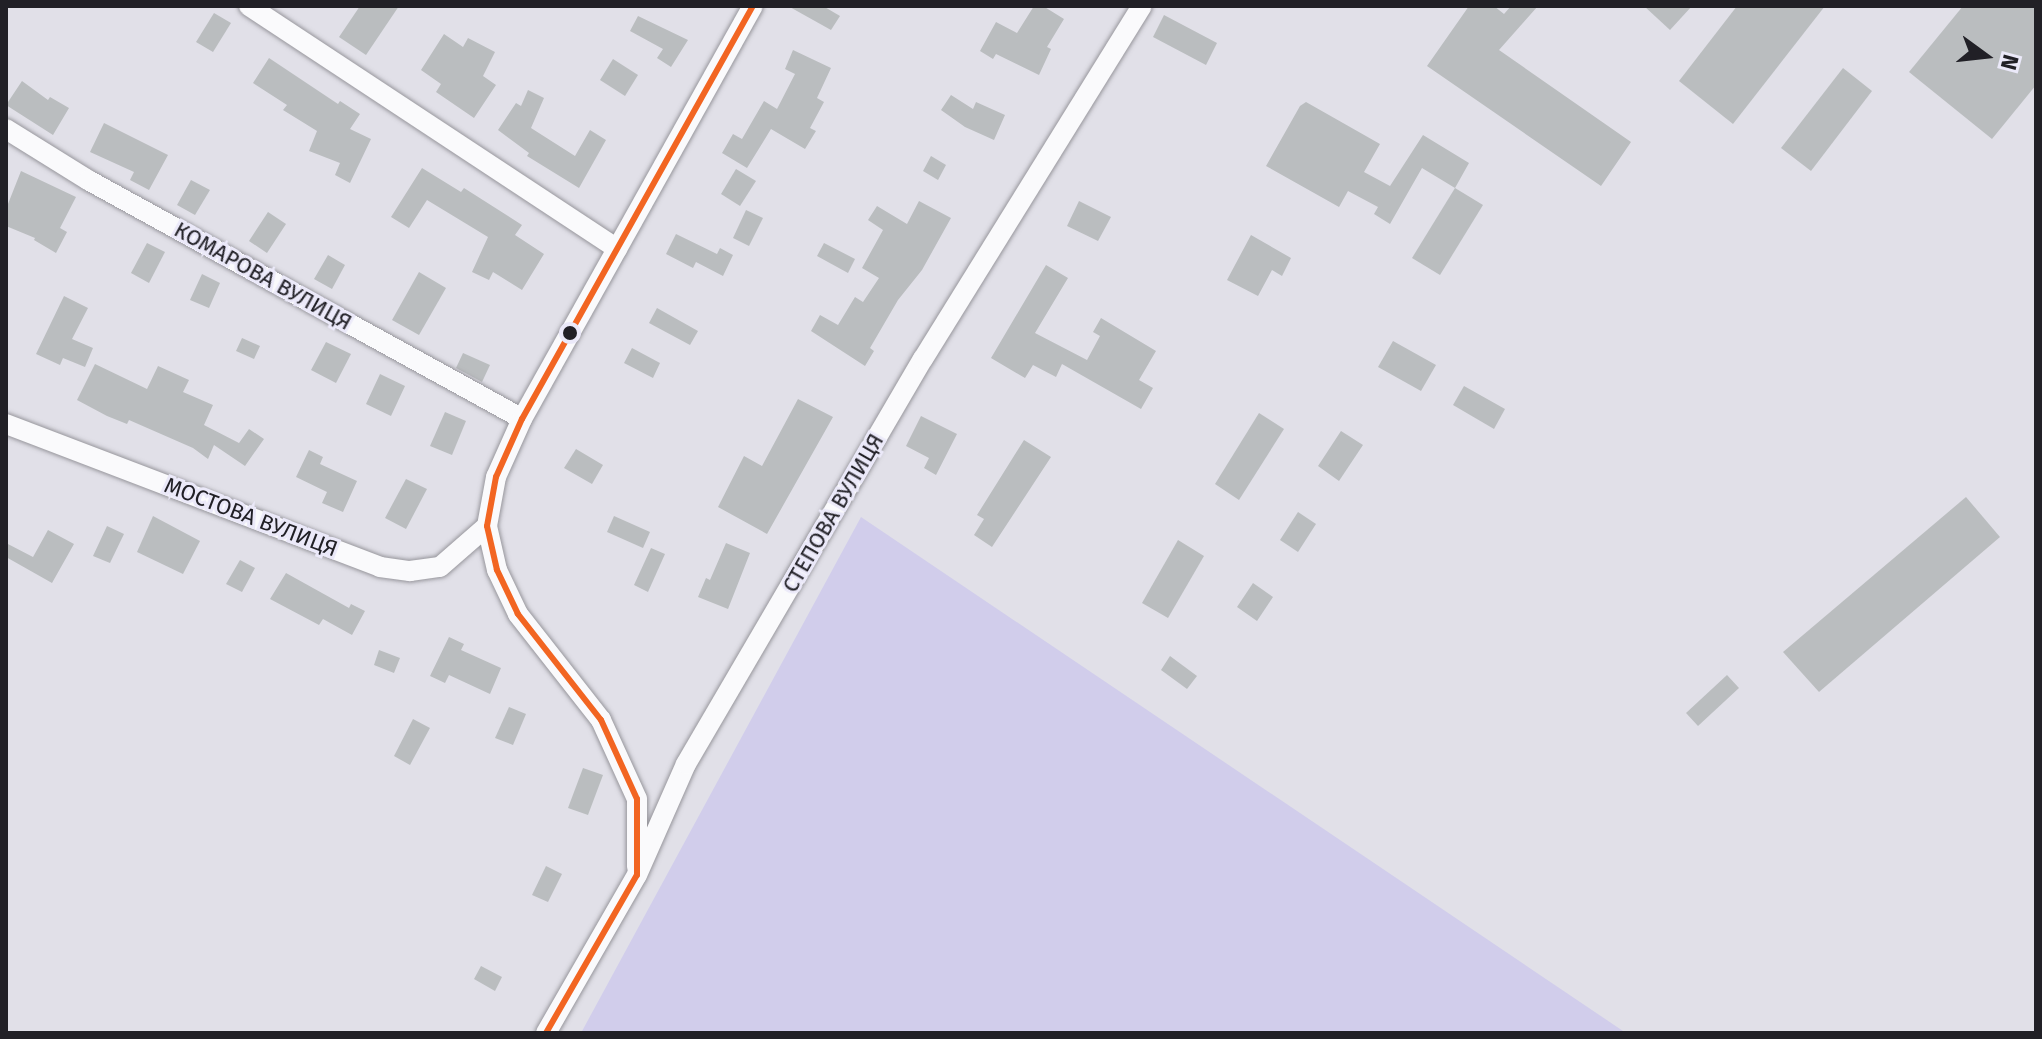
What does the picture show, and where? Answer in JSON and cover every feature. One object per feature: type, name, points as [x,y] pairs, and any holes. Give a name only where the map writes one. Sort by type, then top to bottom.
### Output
[{"type":"street","points":[[249,6],[617,249]]},
{"type":"street","points":[[637,875],[637,799],[601,720],[518,614],[497,570],[487,526],[496,477],[522,419],[753,6]]},
{"type":"street","name":"СТЕПОВА ВУЛИЦЯ","points":[[546,1033],[637,875],[686,764],[923,359],[1142,6]]},
{"type":"street","name":"КОМАРОВА ВУЛИЦЯ","points":[[6,129],[88,180],[522,419]]},
{"type":"street","name":"МОСТОВА ВУЛИЦЯ","points":[[6,424],[380,567],[410,571],[440,567],[487,526]]},
{"type":"shaded area","points":[[861,517],[1626,1033],[581,1033]]},
{"type":"building","points":[[360,6],[399,6],[366,55],[339,37]]},
{"type":"building","points":[[788,6],[823,6],[840,16],[831,30]]},
{"type":"building","points":[[1034,6],[1043,6],[1064,19],[1047,47],[1051,49],[1039,75],[996,54],[993,59],[980,51],[996,22],[1017,33]]},
{"type":"building","points":[[1469,6],[1494,6],[1504,14],[1511,6],[1538,6],[1499,50],[1631,142],[1601,186],[1427,66]]},
{"type":"building","points":[[1644,6],[1692,6],[1670,30]]},
{"type":"building","points":[[1737,6],[1825,6],[1733,124],[1679,81]]},
{"type":"building","points":[[1963,6],[2036,6],[2036,85],[1992,139],[1909,72]]},
{"type":"building","points":[[214,13],[231,23],[213,52],[196,42]]},
{"type":"building","points":[[1164,15],[1217,43],[1206,65],[1153,37]]},
{"type":"building","points":[[638,16],[688,40],[671,67],[657,58],[663,49],[630,31]]},
{"type":"building","points":[[444,34],[463,47],[468,38],[495,52],[483,76],[496,85],[474,118],[436,92],[441,84],[421,70]]},
{"type":"building","points":[[793,50],[831,68],[817,98],[824,102],[810,128],[816,131],[805,149],[771,129],[747,168],[722,153],[733,134],[742,139],[764,101],[777,109],[795,74],[785,69]]},
{"type":"building","points":[[269,58],[338,104],[340,101],[360,114],[350,129],[371,139],[350,183],[335,175],[340,163],[309,151],[317,131],[283,110],[287,105],[253,83]]},
{"type":"building","points":[[613,59],[638,75],[625,96],[600,80]]},
{"type":"building","points":[[1843,68],[1872,91],[1811,171],[1781,148]]},
{"type":"building","points":[[22,81],[48,100],[50,97],[69,108],[53,135],[6,105]]},
{"type":"building","points":[[528,90],[544,98],[531,128],[575,156],[590,130],[606,140],[579,188],[527,156],[529,153],[498,130],[516,103],[521,106]]},
{"type":"building","points":[[951,95],[973,109],[976,102],[1005,115],[994,140],[965,127],[941,110]]},
{"type":"building","points":[[1306,102],[1380,144],[1364,172],[1390,186],[1423,135],[1469,163],[1455,188],[1422,168],[1390,224],[1374,214],[1378,207],[1348,191],[1339,207],[1266,166],[1300,106]]},
{"type":"building","points":[[104,123],[168,155],[149,190],[130,180],[134,172],[90,152]]},
{"type":"building","points":[[931,156],[946,165],[938,180],[923,171]]},
{"type":"building","points":[[422,168],[461,192],[464,188],[522,225],[515,235],[544,254],[522,290],[493,272],[489,280],[472,272],[488,237],[427,200],[409,228],[391,217]]},
{"type":"building","points":[[736,169],[756,181],[740,206],[721,194]]},
{"type":"building","points":[[21,171],[76,197],[60,228],[67,232],[56,253],[35,238],[6,226],[6,209]]},
{"type":"building","points":[[191,180],[210,190],[195,215],[177,205]]},
{"type":"building","points":[[1455,188],[1483,205],[1440,275],[1412,258]]},
{"type":"building","points":[[919,201],[951,218],[922,270],[898,300],[870,348],[874,351],[865,366],[811,331],[820,315],[838,325],[855,297],[863,302],[879,278],[862,268],[883,230],[868,220],[877,206],[907,224]]},
{"type":"building","points":[[1079,201],[1111,217],[1098,241],[1067,226]]},
{"type":"building","points":[[746,210],[763,218],[749,246],[733,238]]},
{"type":"building","points":[[268,212],[286,224],[267,253],[249,241]]},
{"type":"building","points":[[676,234],[717,254],[720,248],[733,255],[723,276],[696,262],[693,268],[666,254]]},
{"type":"building","points":[[1251,235],[1291,258],[1282,276],[1272,270],[1258,296],[1227,280]]},
{"type":"building","points":[[147,243],[165,252],[149,283],[131,273]]},
{"type":"building","points":[[824,243],[855,259],[848,273],[817,256]]},
{"type":"building","points":[[328,255],[345,265],[332,289],[314,279]]},
{"type":"building","points":[[1046,265],[1068,278],[1035,333],[1087,360],[1100,336],[1093,332],[1101,318],[1156,351],[1139,380],[1153,388],[1141,409],[1062,364],[1056,377],[1033,365],[1025,378],[991,358]]},
{"type":"building","points":[[419,272],[446,288],[419,335],[392,320]]},
{"type":"building","points":[[202,274],[220,283],[209,308],[190,300]]},
{"type":"building","points":[[64,296],[88,308],[72,339],[93,348],[85,367],[63,358],[60,365],[36,354]]},
{"type":"building","points":[[657,308],[698,331],[690,345],[649,323]]},
{"type":"building","points":[[242,338],[260,346],[254,359],[236,351]]},
{"type":"building","points":[[1393,341],[1436,365],[1421,391],[1378,367]]},
{"type":"building","points":[[326,342],[351,354],[336,383],[311,370]]},
{"type":"building","points":[[632,348],[660,363],[653,378],[624,363]]},
{"type":"building","points":[[463,353],[490,365],[482,382],[456,368]]},
{"type":"building","points":[[95,364],[147,389],[158,366],[189,380],[183,392],[213,405],[204,425],[239,443],[249,429],[264,439],[245,466],[214,445],[208,459],[193,448],[129,420],[127,424],[107,416],[77,400]]},
{"type":"building","points":[[380,374],[405,386],[391,416],[366,404]]},
{"type":"building","points":[[1464,386],[1505,409],[1494,429],[1453,405]]},
{"type":"building","points":[[798,399],[833,417],[767,534],[718,507],[744,456],[762,466]]},
{"type":"building","points":[[445,412],[466,421],[452,455],[430,446]]},
{"type":"building","points":[[1259,413],[1284,429],[1239,500],[1215,484]]},
{"type":"building","points":[[921,416],[957,434],[936,475],[924,468],[929,458],[906,446]]},
{"type":"building","points":[[1341,431],[1363,445],[1339,481],[1318,466]]},
{"type":"building","points":[[1024,440],[1051,457],[992,547],[974,535],[984,519],[977,515]]},
{"type":"building","points":[[576,449],[603,465],[592,484],[564,468]]},
{"type":"building","points":[[309,450],[323,457],[320,464],[357,481],[343,512],[322,503],[327,492],[296,477]]},
{"type":"building","points":[[406,479],[427,489],[406,529],[385,518]]},
{"type":"building","points":[[1966,497],[2000,537],[1819,692],[1783,652]]},
{"type":"building","points":[[1298,512],[1316,524],[1298,552],[1280,540]]},
{"type":"building","points":[[153,516],[200,541],[183,574],[137,552]]},
{"type":"building","points":[[614,516],[650,532],[643,548],[607,532]]},
{"type":"building","points":[[107,526],[124,534],[110,563],[93,556]]},
{"type":"building","points":[[48,530],[74,544],[52,583],[6,557],[6,543],[33,557]]},
{"type":"building","points":[[1178,540],[1204,556],[1168,618],[1142,603]]},
{"type":"building","points":[[726,543],[750,553],[728,609],[698,597],[706,578],[710,580]]},
{"type":"building","points":[[651,548],[665,554],[648,592],[634,585]]},
{"type":"building","points":[[240,560],[255,568],[242,592],[226,584]]},
{"type":"building","points":[[286,573],[349,608],[351,604],[365,611],[352,635],[323,619],[319,625],[270,599]]},
{"type":"building","points":[[1253,583],[1273,597],[1257,621],[1237,607]]},
{"type":"building","points":[[449,637],[464,644],[461,650],[501,668],[490,694],[449,675],[445,683],[430,676]]},
{"type":"building","points":[[379,650],[400,658],[394,673],[374,665]]},
{"type":"building","points":[[1170,656],[1197,676],[1187,689],[1161,670]]},
{"type":"building","points":[[1727,675],[1739,688],[1698,726],[1686,713]]},
{"type":"building","points":[[509,707],[526,714],[513,745],[495,738]]},
{"type":"building","points":[[413,719],[430,728],[410,765],[394,756]]},
{"type":"building","points":[[583,768],[603,775],[588,815],[568,808]]},
{"type":"building","points":[[546,866],[562,874],[548,902],[532,895]]},
{"type":"building","points":[[481,966],[502,977],[495,991],[474,979]]},
{"type":"transit line","points":[[546,1033],[637,875],[637,799],[601,720],[518,614],[497,570],[487,526],[496,477],[522,419],[753,6]]}]
